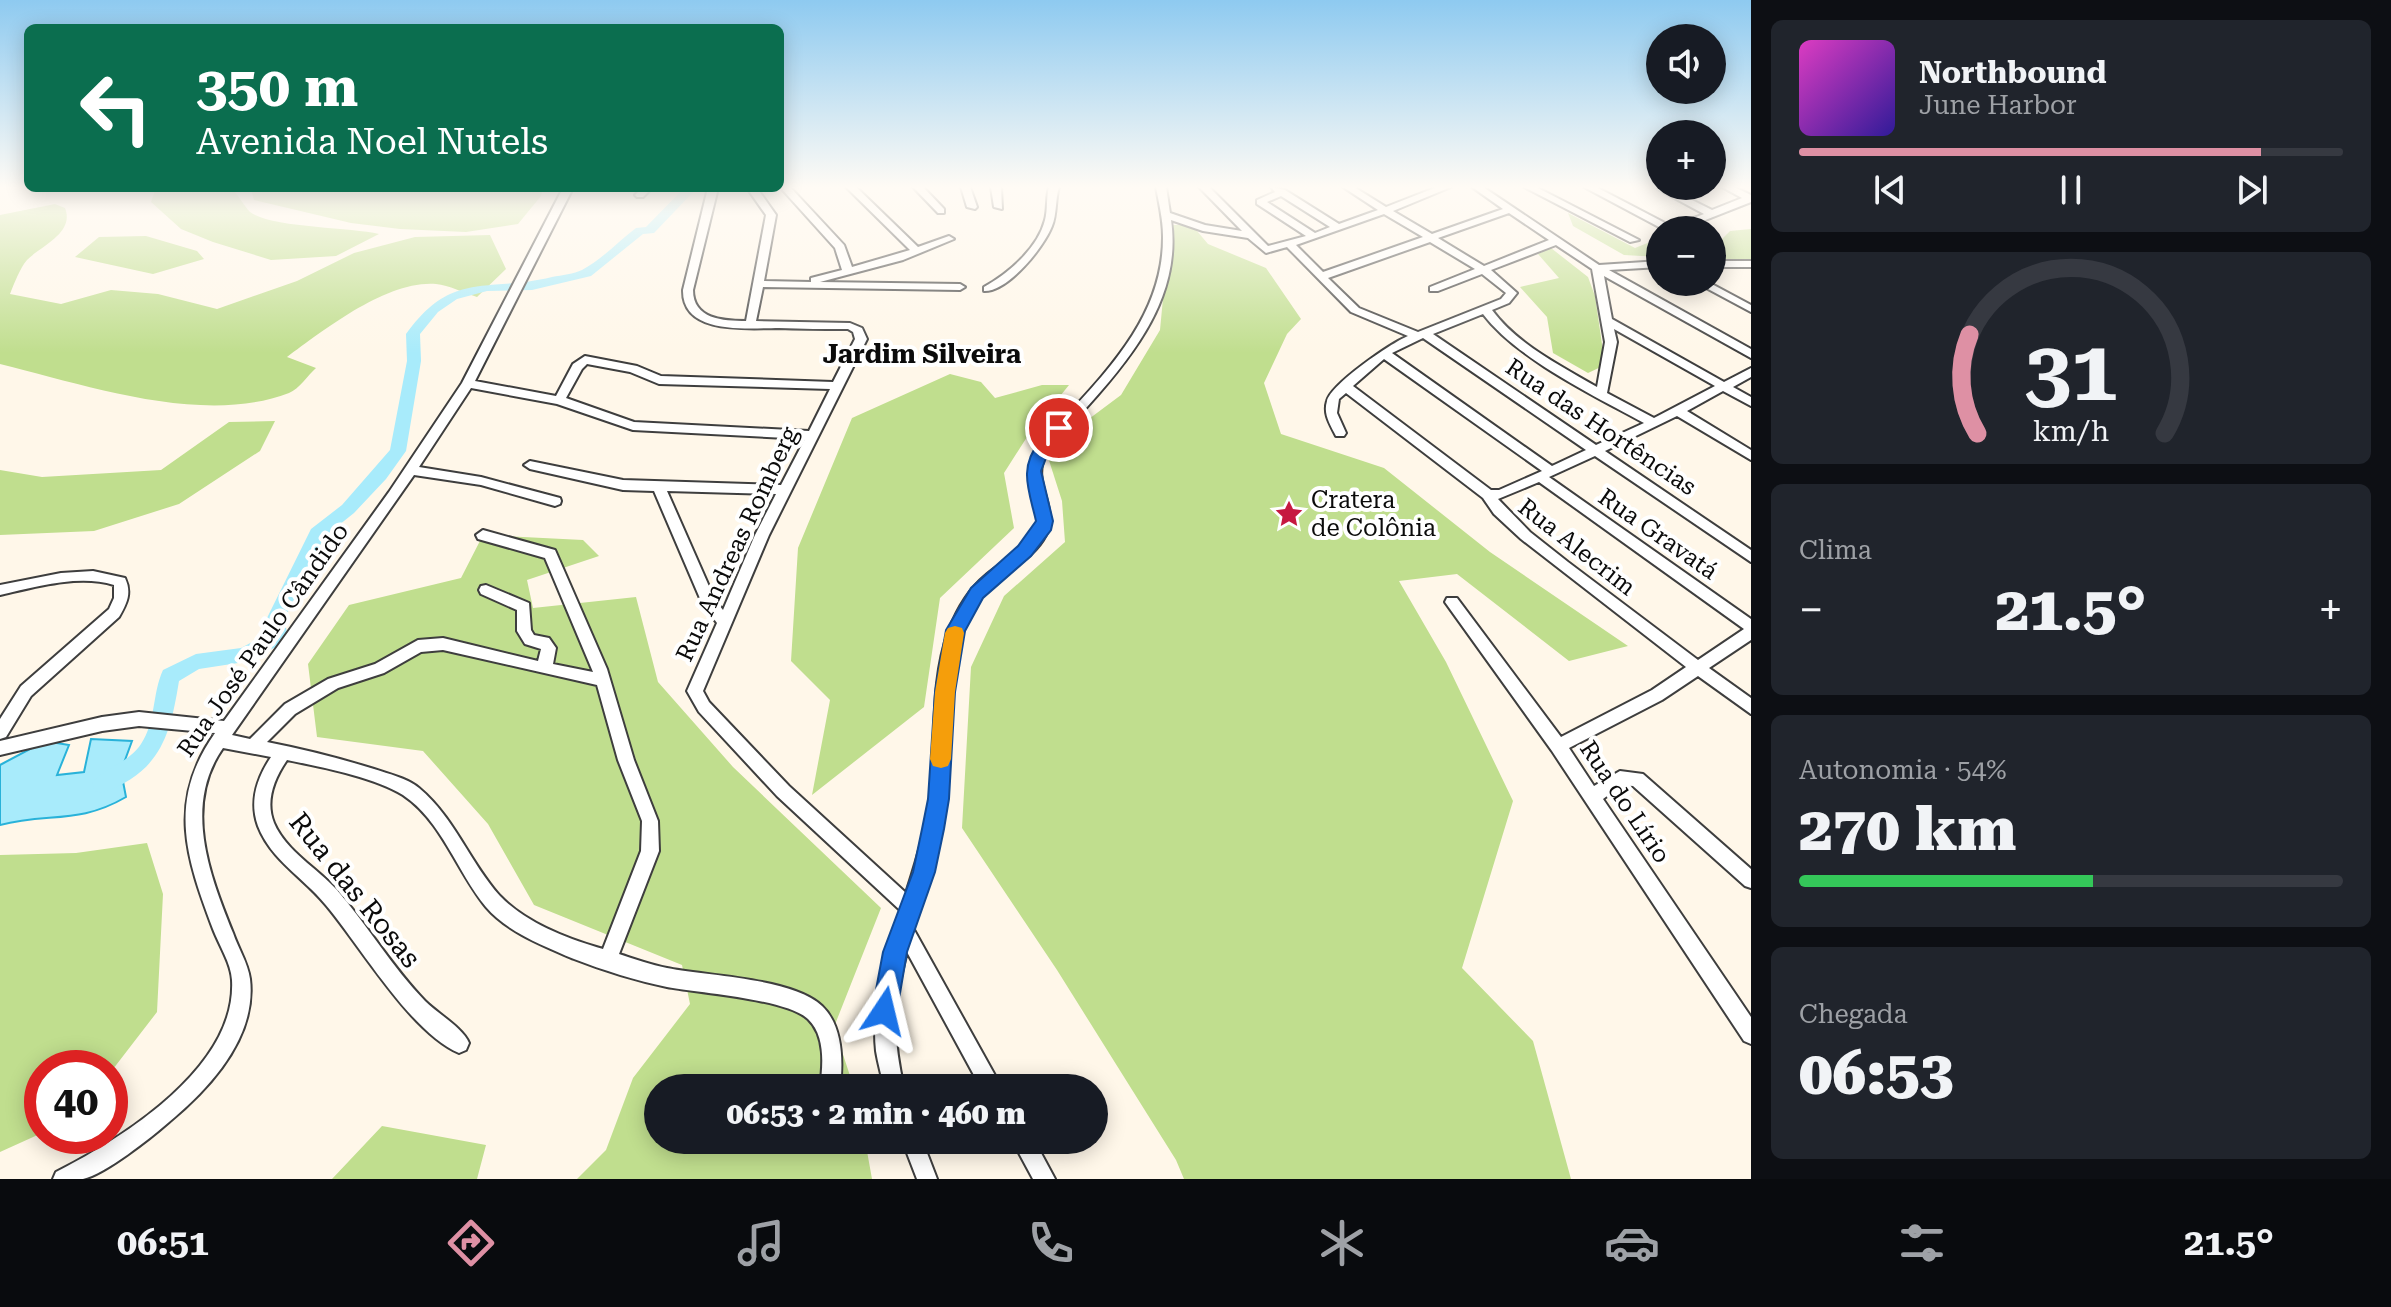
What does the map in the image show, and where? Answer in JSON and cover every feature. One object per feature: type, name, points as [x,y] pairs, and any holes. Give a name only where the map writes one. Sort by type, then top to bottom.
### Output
[{"type":"street","name":"Rua José Paulo Cândido","points":[[63,1179],[141,1136],[203,1076],[229,1036],[238,1008],[241,980],[192,840],[191,814],[197,777],[468,384],[541,242]]},
{"type":"street","points":[[700,242],[688,290],[688,303],[698,315],[708,320],[750,326],[766,242]]},
{"type":"street","points":[[835,242],[848,271]]},
{"type":"street","points":[[907,242],[915,250]]},
{"type":"street","points":[[802,284],[899,258],[940,242]]},
{"type":"street","points":[[988,289],[1018,270],[1037,242]]},
{"type":"street","points":[[891,1074],[884,1047],[884,1011],[888,984],[924,872],[938,799],[945,692],[956,630],[977,593],[1025,551],[1042,530],[1043,512],[1033,480],[1034,464],[1041,451],[1110,374],[1155,311],[1168,242]]},
{"type":"street","points":[[1255,242],[1264,250],[1299,242]]},
{"type":"street","points":[[1323,276],[1421,242]]},
{"type":"street","points":[[1340,433],[1331,404],[1345,386],[1384,353],[1511,297],[1512,293],[1505,284],[1439,242]]},
{"type":"street","points":[[1434,289],[1553,242]]},
{"type":"street","points":[[1558,242],[1597,268],[1751,354]]},
{"type":"street","points":[[1290,245],[1355,310],[1421,335]]},
{"type":"street","points":[[1726,264],[1748,265]]},
{"type":"street","points":[[1597,268],[1646,265]]},
{"type":"street","points":[[1597,268],[1610,322],[1609,367],[1601,396]]},
{"type":"street","points":[[759,284],[960,287]]},
{"type":"street","points":[[1726,296],[1751,309]]},
{"type":"street","points":[[1486,310],[1503,331],[1601,396],[1654,423]]},
{"type":"street","points":[[1610,322],[1751,402]]},
{"type":"street","name":"Rua Andreas Romberg","points":[[750,326],[850,326],[858,330],[861,339],[784,490],[695,686],[696,696],[783,791],[911,909]]},
{"type":"street","name":"Rua das Hortências","points":[[1421,335],[1751,557]]},
{"type":"street","name":"Rua Gravatá","points":[[1384,353],[1751,629]]},
{"type":"street","points":[[559,400],[577,367],[585,360],[633,369],[659,380],[837,386]]},
{"type":"street","points":[[1488,495],[1507,492],[1654,423],[1751,372]]},
{"type":"street","points":[[468,384],[559,400],[633,426],[813,435]]},
{"type":"street","name":"Rua Alecrim","points":[[1345,386],[1488,495],[1498,511],[1553,557],[1751,707]]},
{"type":"street","points":[[1678,411],[1751,456]]},
{"type":"street","points":[[530,465],[605,483],[784,490]]},
{"type":"street","points":[[411,470],[481,481],[555,501]]},
{"type":"street","points":[[658,485],[709,603],[724,621]]},
{"type":"street","points":[[483,535],[550,554],[603,680],[626,760],[643,800],[652,836],[650,851],[608,959]]},
{"type":"street","points":[[0,590],[95,576],[112,578],[120,582],[123,590],[122,601],[114,613],[26,691],[0,732]]},
{"type":"street","points":[[486,590],[524,607],[524,631],[530,640],[544,642],[549,648],[544,668]]},
{"type":"street","name":"Rua do Lírio","points":[[1452,602],[1558,746],[1751,1034]]},
{"type":"street","points":[[1558,746],[1644,702],[1751,629]]},
{"type":"street","points":[[254,745],[290,709],[333,683],[379,669],[418,646],[443,644],[603,680]]},
{"type":"street","points":[[0,748],[102,724],[149,719],[173,721],[254,745],[334,763],[396,783],[412,792],[439,820],[485,891],[512,919],[578,951],[675,979],[792,998],[816,1013],[828,1034],[833,1061],[832,1074]]},
{"type":"street","name":"Rua das Rosas","points":[[284,752],[270,770],[262,798],[263,813],[272,835],[335,902],[407,999],[427,1020],[459,1043]]},
{"type":"street","points":[[1592,797],[1620,778],[1637,779],[1751,880]]},
{"type":"street","points":[[904,929],[984,1074]]},
{"type":"street","points":[[917,1154],[927,1179]]},
{"type":"street","points":[[1030,1154],[1045,1179]]},
{"type":"green space","points":[[0,242],[50,242],[27,260],[10,294],[61,304],[111,290],[158,294],[217,309],[297,281],[354,253],[396,242],[493,242],[506,269],[477,297],[436,284],[417,285],[377,298],[287,357],[316,368],[300,385],[289,393],[255,402],[182,404],[144,399],[0,364]]},
{"type":"green space","points":[[93,242],[166,242],[197,251],[204,259],[153,274],[75,257]]},
{"type":"green space","points":[[213,242],[363,242],[336,256],[271,260]]},
{"type":"green space","points":[[1168,242],[1206,242],[1266,268],[1301,319],[1287,334],[1264,383],[1281,434],[1384,468],[1490,552],[1628,646],[1569,661],[1457,574],[1399,581],[1446,662],[1513,801],[1462,968],[1533,1041],[1571,1179],[1184,1179],[1176,1160],[1057,970],[962,828],[971,667],[1004,596],[1065,542],[1062,501],[1046,451],[1121,395],[1160,330]]},
{"type":"green space","points":[[1601,242],[1624,242],[1635,248],[1646,244],[1646,256],[1624,255]]},
{"type":"green space","points":[[1726,242],[1751,242],[1751,259],[1726,259]]},
{"type":"green space","points":[[1551,248],[1588,277],[1595,296],[1605,365],[1588,373],[1553,353],[1547,317],[1520,287],[1559,278],[1538,254]]},
{"type":"green space","points":[[950,374],[981,382],[995,398],[1042,385],[1069,385],[1027,437],[1004,473],[1014,528],[940,598],[924,707],[812,795],[830,700],[791,661],[798,548],[852,418]]},
{"type":"green space","points":[[275,421],[260,451],[179,504],[94,531],[0,535],[0,470],[42,477],[161,470],[229,422]]},
{"type":"green space","points":[[483,535],[583,540],[599,556],[527,580],[533,608],[636,597],[658,682],[733,767],[881,908],[834,1027],[849,1074],[644,1074],[644,1154],[868,1154],[872,1179],[577,1179],[606,1150],[633,1078],[690,1004],[682,965],[534,905],[488,824],[423,751],[317,737],[308,664],[349,605],[461,578]]},
{"type":"green space","points":[[147,843],[163,894],[157,1012],[128,1050],[24,1050],[24,1141],[0,1152],[0,855],[76,853]]},
{"type":"green space","points":[[382,1126],[486,1145],[477,1179],[332,1179]]},
{"type":"water","points":[[91,739],[132,741],[121,771],[126,797],[109,806],[78,815],[0,825],[0,765],[45,741],[69,745],[57,775],[84,772]]},
{"type":"waterway","points":[[102,784],[135,766],[145,755],[159,728],[170,676],[196,662],[244,655],[279,636],[275,620],[317,533],[348,509],[398,451],[414,361],[413,334],[433,309],[452,296],[487,287],[532,286],[586,273],[626,242]]},
{"type":"slow traffic","points":[[941,759],[945,692],[955,633]]},
{"type":"place","name":"Cratera de Colônia","points":[[1289,514]]},
{"type":"district","name":"Jardim Silveira","points":[[922,354]]},
{"type":"route","points":[[884,1011],[895,952],[924,872],[933,829],[952,643],[969,603],[990,579],[1025,551],[1042,530],[1043,512],[1034,487],[1034,464],[1059,428]]}]
